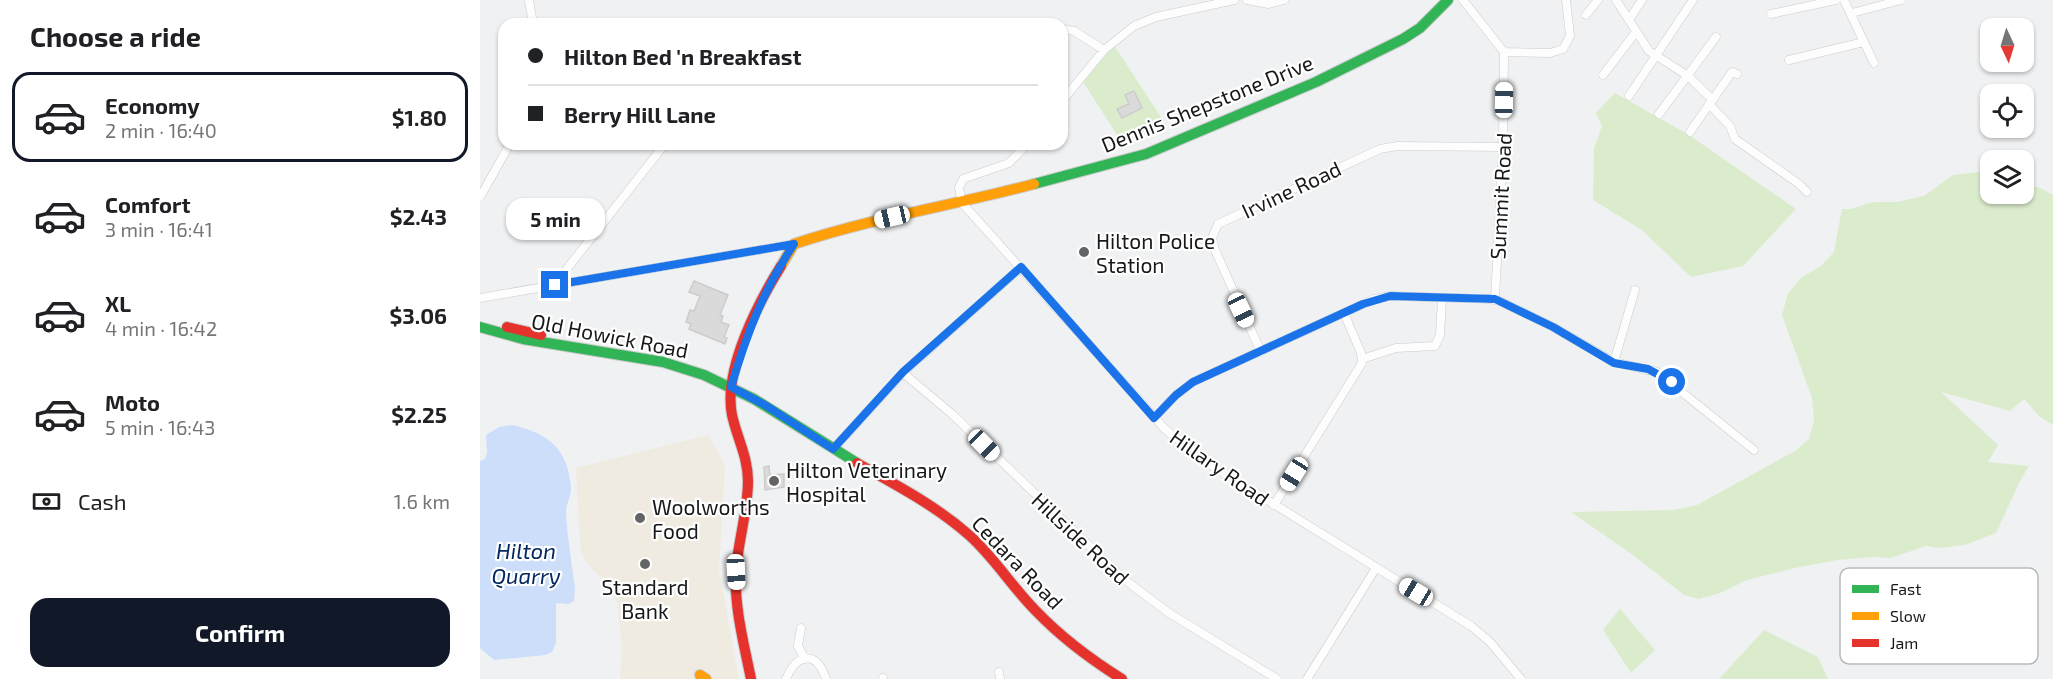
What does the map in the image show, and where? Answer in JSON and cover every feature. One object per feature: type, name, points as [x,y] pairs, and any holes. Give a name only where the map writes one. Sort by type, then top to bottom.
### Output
[{"type":"main road","name":"Dennis Shepstone Drive","points":[[794,244],[848,226],[962,202],[1113,165],[1156,149],[1317,82],[1403,39],[1420,28],[1448,0]]},
{"type":"main road","points":[[748,676],[736,572],[748,483],[747,460],[732,414],[732,384],[745,338],[765,293],[794,244]]},
{"type":"main road","name":"Old Howick Road","points":[[480,320],[525,332],[660,355],[690,364],[732,384]]},
{"type":"main road","name":"Old Howick Road","points":[[480,327],[523,339],[663,362],[732,384]]},
{"type":"main road","name":"Cedara Road","points":[[732,384],[835,447]]},
{"type":"main road","name":"Cedara Road","points":[[732,384],[789,413],[851,458],[930,504],[970,536],[1035,610],[1063,637],[1087,657],[1122,679]]},
{"type":"main road","points":[[732,414],[742,401],[754,399]]},
{"type":"street","points":[[530,0],[532,18]]},
{"type":"street","points":[[1068,94],[1104,50],[1143,21],[1234,0]]},
{"type":"street","points":[[1247,0],[1269,4],[1284,0]]},
{"type":"street","points":[[1463,0],[1504,52],[1550,53],[1563,50],[1570,36],[1566,0]]},
{"type":"street","points":[[1586,15],[1598,0]]},
{"type":"street","points":[[1616,0],[1649,51],[1688,76],[1730,126],[1735,139],[1807,192]]},
{"type":"street","points":[[1629,20],[1642,0]]},
{"type":"street","points":[[1629,96],[1694,0]]},
{"type":"street","points":[[1771,14],[1836,0]]},
{"type":"street","points":[[1844,0],[1874,63]]},
{"type":"street","points":[[1852,13],[1901,0]]},
{"type":"street","points":[[1068,30],[1074,31],[1104,50]]},
{"type":"street","points":[[1603,75],[1636,32]]},
{"type":"street","points":[[1659,114],[1716,37]]},
{"type":"street","points":[[1789,60],[1864,42]]},
{"type":"street","name":"Summit Road","points":[[1495,299],[1503,147],[1504,52]]},
{"type":"street","points":[[1690,132],[1732,72],[1737,74]]},
{"type":"street","name":"Irvine Road","points":[[1261,352],[1215,250],[1212,238],[1218,224],[1380,149],[1397,146],[1503,147]]},
{"type":"street","points":[[480,197],[507,150]]},
{"type":"street","points":[[555,285],[660,150]]},
{"type":"street","points":[[962,202],[959,188],[963,179],[1009,163],[1021,150]]},
{"type":"street","name":"Hillary Road","points":[[962,202],[1154,418],[1209,464],[1481,633],[1521,679]]},
{"type":"street","points":[[480,298],[794,244]]},
{"type":"street","points":[[835,447],[903,372],[1021,267]]},
{"type":"street","points":[[1614,363],[1635,290]]},
{"type":"street","points":[[1154,418],[1185,388],[1374,299],[1390,296],[1495,299],[1553,327],[1614,363],[1657,372],[1754,450]]},
{"type":"street","points":[[1362,358],[1396,348],[1435,346],[1440,335],[1442,299]]},
{"type":"street","points":[[1274,505],[1355,375],[1362,358],[1344,313]]},
{"type":"street","name":"Hillside Road","points":[[903,372],[952,414],[1125,580],[1169,613],[1277,679]]},
{"type":"street","points":[[1307,679],[1376,568]]},
{"type":"street","points":[[801,628],[798,646],[805,659]]},
{"type":"street","points":[[786,679],[792,668],[805,659],[816,660],[821,664],[826,679]]},
{"type":"shaded area","points":[[708,435],[725,466],[719,569],[739,679],[620,679],[622,647],[617,603],[607,585],[585,561],[580,547],[576,468]]},
{"type":"green space","points":[[1114,45],[1166,125],[1123,144],[1083,82]]},
{"type":"green space","points":[[1615,93],[1689,135],[1796,209],[1743,266],[1691,277],[1642,230],[1593,200],[1594,148],[1602,126],[1596,113]]},
{"type":"green space","points":[[1980,172],[1980,204],[2034,204],[2034,187],[2053,195],[2053,425],[2040,417],[2024,399],[2010,411],[1941,392],[1998,445],[1988,462],[2029,466],[1996,533],[1965,545],[1939,548],[1926,546],[1891,558],[1837,560],[1795,568],[1747,580],[1720,593],[1699,599],[1684,595],[1633,555],[1571,512],[1674,510],[1697,505],[1795,451],[1809,439],[1814,421],[1812,398],[1782,315],[1788,293],[1801,278],[1822,265],[1834,252],[1842,209],[1873,202],[1897,202],[1924,196],[1953,175]]},
{"type":"green space","points":[[1620,609],[1655,650],[1631,673],[1603,630]]},
{"type":"green space","points":[[1764,630],[1818,657],[1828,679],[1719,679]]},
{"type":"water","name":"Hilton Quarry","points":[[512,425],[525,428],[546,438],[561,453],[566,463],[571,489],[566,509],[568,541],[575,589],[574,601],[568,604],[556,603],[556,643],[552,652],[545,655],[494,660],[480,648],[480,461],[485,459],[487,452],[486,435],[499,427]]},
{"type":"building","points":[[1134,91],[1142,108],[1122,118],[1117,109],[1129,104],[1125,95]]},
{"type":"building","points":[[694,281],[728,295],[720,315],[723,316],[721,322],[729,325],[724,337],[727,338],[725,344],[689,329],[691,324],[686,322],[690,310],[694,311],[700,296],[689,292]]},
{"type":"building","name":"Hilton Veterinary Hospital","points":[[769,466],[770,475],[784,474],[784,487],[765,490],[764,467]]},
{"type":"traffic: fast","points":[[1034,184],[1146,154],[1316,82],[1403,39],[1420,28],[1448,0]]},
{"type":"traffic: fast","points":[[480,327],[523,339],[663,362],[704,375],[754,399],[857,463]]},
{"type":"traffic: slow","points":[[781,266],[794,244],[853,227],[1034,184]]},
{"type":"traffic: slow","points":[[700,675],[706,679]]},
{"type":"traffic: jam","points":[[751,679],[740,625],[736,585],[748,472],[732,415],[731,397],[737,358],[744,338],[762,299],[781,266]]},
{"type":"traffic: jam","points":[[507,327],[541,335]]},
{"type":"traffic: jam","points":[[857,463],[915,496],[956,524],[987,553],[1027,602],[1046,621],[1077,648],[1122,679]]},
{"type":"place","name":"Hilton Police Station","points":[[1084,252]]},
{"type":"place","name":"Hilton Veterinary Hospital","points":[[774,481]]},
{"type":"place","name":"Woolworths Food","points":[[640,518]]},
{"type":"place","name":"Standard Bank","points":[[645,564]]},
{"type":"route","points":[[555,285],[759,248],[794,244],[769,285],[745,338],[731,387],[790,420],[833,449],[903,372],[1021,267],[1154,418],[1176,395],[1193,382],[1374,299],[1390,296],[1495,299],[1553,327],[1614,363],[1648,369],[1672,382]]}]
